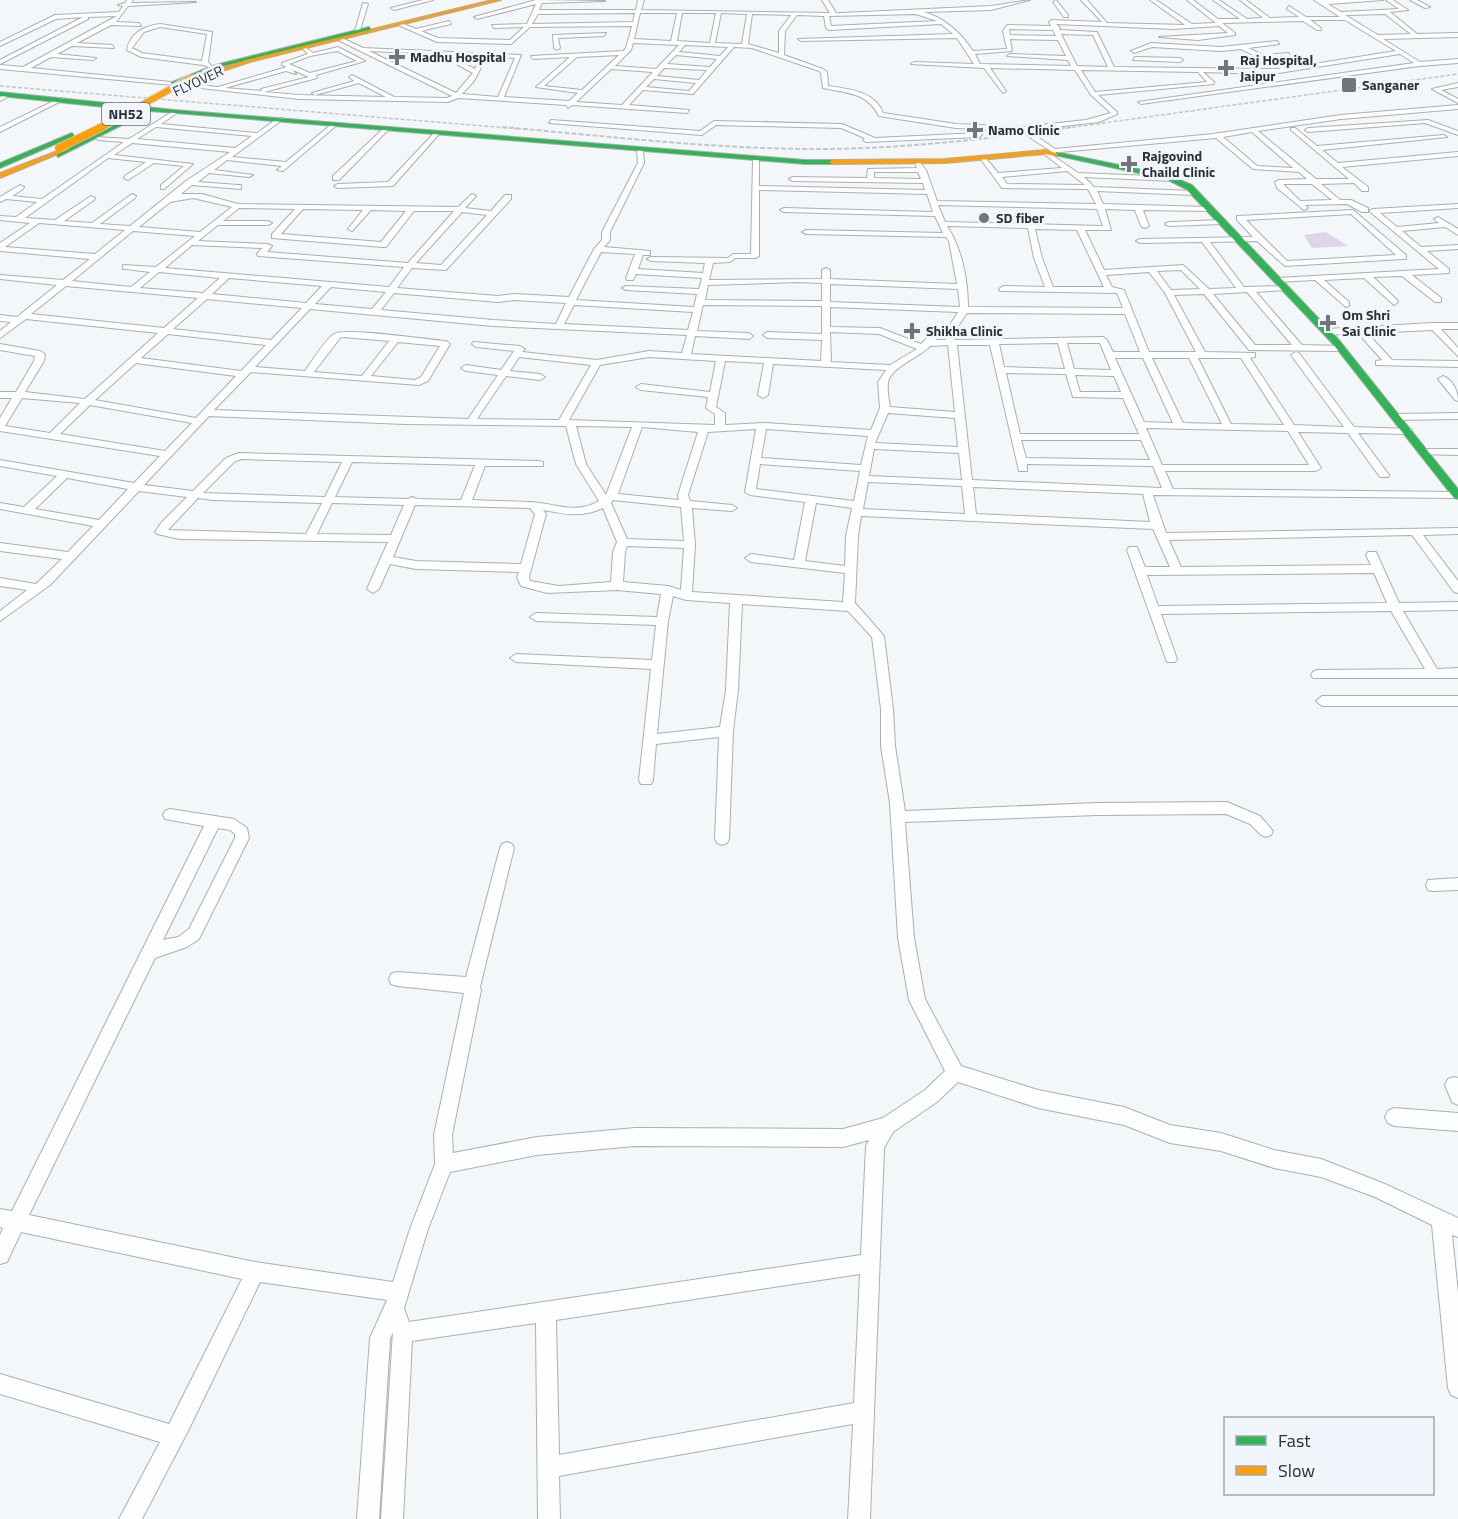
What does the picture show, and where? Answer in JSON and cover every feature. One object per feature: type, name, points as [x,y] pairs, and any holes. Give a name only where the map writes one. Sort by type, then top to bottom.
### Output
[{"type":"main road","name":"NH52","points":[[398,23],[498,0]]},
{"type":"main road","name":"NH52","points":[[367,29],[481,5]]},
{"type":"main road","name":"FLYOVER","points":[[0,175],[63,148],[192,77],[220,66],[336,39],[367,29]]},
{"type":"main road","points":[[190,81],[208,65],[367,29]]},
{"type":"main road","points":[[171,84],[190,81],[336,39]]},
{"type":"main road","points":[[3,96],[62,99],[150,110],[756,160],[870,166],[932,198],[983,158],[1018,161],[1053,152],[1174,179],[1194,193],[1327,332],[1457,495]]},
{"type":"main road","points":[[0,166],[130,106]]},
{"type":"main road","points":[[0,175],[98,138],[150,110]]},
{"type":"street","points":[[393,0],[398,23],[437,40],[511,42],[530,26],[542,0]]},
{"type":"street","points":[[394,8],[426,0]]},
{"type":"street","points":[[481,5],[542,0],[602,1],[597,12]]},
{"type":"street","points":[[564,110],[625,53],[631,41],[641,0]]},
{"type":"street","points":[[825,0],[834,15]]},
{"type":"street","points":[[537,12],[719,12],[733,9],[750,12],[768,10],[795,14],[834,15],[1005,6],[1028,2],[1027,0]]},
{"type":"street","points":[[1084,0],[1112,33]]},
{"type":"street","points":[[1128,0],[1143,0]]},
{"type":"street","points":[[1153,0],[1191,26]]},
{"type":"street","points":[[1158,37],[1198,38],[1233,34],[1190,0]]},
{"type":"street","points":[[1216,0],[1245,22]]},
{"type":"street","points":[[1243,0],[1269,22]]},
{"type":"street","points":[[1350,0],[1371,13]]},
{"type":"street","points":[[1319,1],[1380,0]]},
{"type":"street","points":[[1389,0],[1405,10],[1383,10],[1416,36]]},
{"type":"street","points":[[1413,0],[1427,7]]},
{"type":"street","points":[[1319,1],[1419,64]]},
{"type":"street","points":[[24,69],[110,23],[128,2]]},
{"type":"street","points":[[112,5],[128,2],[193,2]]},
{"type":"street","points":[[918,12],[918,5],[970,2],[1005,6]]},
{"type":"street","points":[[1066,2],[1056,2],[1066,16]]},
{"type":"street","points":[[365,4],[367,29]]},
{"type":"street","points":[[887,6],[893,13]]},
{"type":"street","points":[[1005,6],[1014,27]]},
{"type":"street","points":[[1289,8],[1319,29]]},
{"type":"street","points":[[674,42],[680,11]]},
{"type":"street","points":[[712,44],[719,12]]},
{"type":"street","points":[[745,45],[750,12]]},
{"type":"street","points":[[918,12],[941,22],[959,36],[970,53],[1003,91]]},
{"type":"street","points":[[881,115],[904,115],[920,122],[962,127],[1003,126],[1022,129],[1112,117],[1115,113],[1094,94],[1076,68],[1052,22],[1191,26],[1218,22],[1269,22],[1386,12]]},
{"type":"street","points":[[0,44],[55,17],[120,14]]},
{"type":"street","points":[[782,54],[782,31],[795,14]]},
{"type":"street","points":[[826,15],[829,28],[941,22]]},
{"type":"street","points":[[0,62],[90,16]]},
{"type":"street","points":[[156,25],[163,17]]},
{"type":"street","points":[[416,31],[449,22]]},
{"type":"street","points":[[110,23],[139,25]]},
{"type":"street","points":[[494,26],[635,24]]},
{"type":"street","points":[[156,25],[210,33],[208,65],[149,57],[129,49],[133,38],[142,28],[156,25]]},
{"type":"street","points":[[1144,26],[1151,45]]},
{"type":"street","points":[[970,53],[1010,50],[1007,27],[1059,33]]},
{"type":"street","points":[[622,33],[633,32]]},
{"type":"street","points":[[557,48],[555,36],[611,33]]},
{"type":"street","points":[[1007,37],[1095,33],[1112,69]]},
{"type":"street","points":[[1376,37],[1458,35]]},
{"type":"street","points":[[801,39],[959,36]]},
{"type":"street","points":[[336,39],[458,96],[620,107],[663,113],[687,111]]},
{"type":"street","points":[[631,41],[745,45],[782,54],[824,72],[825,87],[872,98],[879,106],[885,123]]},
{"type":"street","points":[[610,113],[642,88],[684,43]]},
{"type":"street","points":[[1134,51],[1151,45],[1241,47],[1277,43]]},
{"type":"street","points":[[72,44],[112,47]]},
{"type":"street","points":[[642,88],[691,93],[733,44]]},
{"type":"street","points":[[1055,47],[1065,47]]},
{"type":"street","points":[[1176,47],[1184,71]]},
{"type":"street","points":[[1241,47],[1286,69]]},
{"type":"street","points":[[338,49],[362,61],[305,75],[284,64],[307,56],[301,50],[312,55],[338,49]]},
{"type":"street","points":[[361,49],[519,56],[500,99]]},
{"type":"street","points":[[437,51],[476,72]]},
{"type":"street","points":[[914,64],[1198,72],[1286,69],[1401,52]]},
{"type":"street","points":[[533,57],[625,53]]},
{"type":"street","points":[[675,53],[722,58]]},
{"type":"street","points":[[190,81],[213,89],[299,98],[448,100],[458,96],[470,84],[485,54]]},
{"type":"street","points":[[1259,57],[1287,54]]},
{"type":"street","points":[[51,55],[93,58]]},
{"type":"street","points":[[576,55],[539,87],[583,92]]},
{"type":"street","points":[[1010,56],[1070,58]]},
{"type":"street","points":[[1135,59],[1180,60]]},
{"type":"street","points":[[254,93],[384,60]]},
{"type":"street","points":[[1141,102],[1419,64],[1458,61]]},
{"type":"street","points":[[663,66],[712,69]]},
{"type":"street","points":[[0,67],[171,84]]},
{"type":"street","points":[[609,67],[657,71]]},
{"type":"street","points":[[213,89],[286,69],[306,80]]},
{"type":"street","points":[[341,71],[395,99]]},
{"type":"street","points":[[1094,94],[1212,83],[1198,72]]},
{"type":"street","points":[[652,77],[701,82]]},
{"type":"street","points":[[299,98],[360,81]]},
{"type":"street","points":[[446,90],[470,84]]},
{"type":"street","points":[[1458,85],[1435,89],[1458,101]]},
{"type":"street","points":[[0,130],[62,99]]},
{"type":"street","points":[[1256,131],[1285,124],[1458,107]]},
{"type":"street","points":[[18,219],[106,156],[175,112]]},
{"type":"street","points":[[557,116],[551,122],[598,127],[654,126],[702,133],[714,123],[842,126],[875,140]]},
{"type":"street","points":[[0,335],[189,183],[280,119]]},
{"type":"street","points":[[598,127],[604,120]]},
{"type":"street","points":[[1053,152],[1256,131],[1297,131],[1426,121],[1458,133]]},
{"type":"street","points":[[281,170],[335,124]]},
{"type":"street","points":[[1285,124],[1297,131],[1365,189]]},
{"type":"street","points":[[1380,124],[1444,164]]},
{"type":"street","points":[[154,125],[259,135]]},
{"type":"street","points":[[851,140],[990,135],[1003,130],[1003,126]]},
{"type":"street","points":[[336,178],[387,128]]},
{"type":"street","points":[[793,179],[932,198],[1031,226],[1110,226],[1091,188],[1080,175],[1022,129]]},
{"type":"street","points":[[888,131],[892,140]]},
{"type":"street","points":[[1256,131],[1337,201]]},
{"type":"street","points":[[1434,131],[1458,142]]},
{"type":"street","points":[[338,186],[390,184],[437,133]]},
{"type":"street","points":[[1218,135],[1255,168],[1299,170]]},
{"type":"street","points":[[1317,148],[1444,137]]},
{"type":"street","points":[[98,138],[235,150]]},
{"type":"street","points":[[560,324],[598,249],[606,240],[606,232],[641,163],[640,150]]},
{"type":"street","points":[[1338,165],[1458,154]]},
{"type":"street","points":[[106,156],[190,164],[164,187]]},
{"type":"street","points":[[226,158],[288,164]]},
{"type":"street","points":[[983,158],[1005,186],[1194,193]]},
{"type":"street","points":[[128,178],[153,160]]},
{"type":"street","points":[[598,249],[710,261],[730,260],[733,256],[755,256],[756,160]]},
{"type":"street","points":[[1018,161],[1029,172]]},
{"type":"street","points":[[870,166],[871,179]]},
{"type":"street","points":[[998,175],[1070,169]]},
{"type":"street","points":[[207,171],[249,175]]},
{"type":"street","points":[[1080,175],[1174,179]]},
{"type":"street","points":[[1306,210],[1279,182],[1357,181]]},
{"type":"street","points":[[189,183],[238,188]]},
{"type":"street","points":[[2,199],[20,187]]},
{"type":"street","points":[[755,188],[1101,206],[1209,209]]},
{"type":"street","points":[[94,225],[132,196]]},
{"type":"street","points":[[374,313],[390,290],[458,209],[472,196]]},
{"type":"street","points":[[172,197],[213,198],[237,206],[458,209],[493,214]]},
{"type":"street","points":[[189,243],[268,246],[261,254],[438,269],[447,266],[508,197]]},
{"type":"street","points":[[57,222],[91,198]]},
{"type":"street","points":[[784,210],[932,198]]},
{"type":"street","points":[[806,232],[932,198]]},
{"type":"street","points":[[932,198],[952,241],[962,287],[964,310],[948,337],[960,415],[971,518]]},
{"type":"street","points":[[2,199],[44,201]]},
{"type":"street","points":[[1299,203],[1348,202],[1373,212],[1456,208]]},
{"type":"street","points":[[132,290],[237,206]]},
{"type":"street","points":[[303,206],[275,236],[383,245],[411,209]]},
{"type":"street","points":[[352,229],[369,207]]},
{"type":"street","points":[[1138,207],[1145,226]]},
{"type":"street","points":[[1426,210],[1458,233]]},
{"type":"street","points":[[1140,241],[1206,242],[1259,239],[1285,264],[1403,258],[1353,212],[1240,218],[1259,239]]},
{"type":"street","points":[[1169,293],[1246,290],[1317,278],[1446,271],[1422,249],[1373,212]]},
{"type":"street","points":[[0,218],[200,234]]},
{"type":"street","points":[[0,248],[38,220]]},
{"type":"street","points":[[215,222],[268,223]]},
{"type":"street","points":[[1169,224],[1222,222]]},
{"type":"street","points":[[1395,229],[1445,225]]},
{"type":"street","points":[[1031,226],[1040,265],[1050,289]]},
{"type":"street","points":[[1080,227],[1109,290]]},
{"type":"street","points":[[1206,242],[1297,351],[1384,475]]},
{"type":"street","points":[[1422,249],[1458,247]]},
{"type":"street","points":[[0,248],[99,257]]},
{"type":"street","points":[[619,305],[640,253]]},
{"type":"street","points":[[686,356],[710,261]]},
{"type":"street","points":[[126,267],[498,299],[514,297],[619,305],[703,293],[825,281],[962,287]]},
{"type":"street","points":[[1101,273],[1183,267],[1208,293],[1252,348],[1344,351]]},
{"type":"street","points":[[1151,269],[1169,293],[1228,427]]},
{"type":"street","points":[[826,270],[826,364]]},
{"type":"street","points":[[633,271],[703,293]]},
{"type":"street","points":[[1406,274],[1438,300]]},
{"type":"street","points":[[1366,275],[1394,302]]},
{"type":"street","points":[[53,436],[86,403],[227,276]]},
{"type":"street","points":[[0,285],[4,278],[307,307],[551,327],[560,324],[692,335],[748,336]]},
{"type":"street","points":[[1317,278],[1346,304]]},
{"type":"street","points":[[0,617],[38,588],[70,556],[329,284]]},
{"type":"street","points":[[626,288],[825,304],[964,310],[1128,311]]},
{"type":"street","points":[[1003,289],[1120,290],[1146,355],[1179,426]]},
{"type":"street","points":[[0,318],[166,331],[273,343]]},
{"type":"street","points":[[1327,332],[1458,326]]},
{"type":"street","points":[[1433,327],[1458,353]]},
{"type":"street","points":[[1360,330],[1389,363]]},
{"type":"street","points":[[767,335],[880,331],[925,346]]},
{"type":"street","points":[[134,360],[246,372],[308,373],[421,382],[446,346],[444,342],[340,334],[308,373]]},
{"type":"street","points":[[1169,492],[1103,339],[994,342],[948,337],[925,346],[892,368],[883,382],[884,410],[870,446],[857,509],[849,570],[849,604],[878,636],[898,817],[906,938],[916,1000],[955,1073],[1038,1099],[1124,1116],[1170,1134],[1221,1142],[1274,1159],[1321,1168],[1379,1190],[1450,1224],[1458,1388]]},
{"type":"street","points":[[364,379],[396,338]]},
{"type":"street","points":[[1062,340],[1076,395],[1127,395]]},
{"type":"street","points":[[994,342],[1023,466],[1157,465],[1316,468],[1244,355]]},
{"type":"street","points":[[471,421],[520,349],[476,344]]},
{"type":"street","points":[[0,347],[40,354],[39,361],[0,427],[168,454]]},
{"type":"street","points":[[1110,355],[1244,355],[1297,351]]},
{"type":"street","points":[[516,354],[597,363],[649,354],[892,368]]},
{"type":"street","points":[[720,427],[720,413],[711,408],[721,358]]},
{"type":"street","points":[[763,395],[768,362]]},
{"type":"street","points":[[597,363],[566,423],[581,464],[608,500],[623,542],[619,552],[617,585]]},
{"type":"street","points":[[1379,363],[1458,364]]},
{"type":"street","points":[[466,368],[540,376]]},
{"type":"street","points":[[1000,370],[1118,373]]},
{"type":"street","points":[[1443,378],[1458,398]]},
{"type":"street","points":[[641,387],[713,394]]},
{"type":"street","points":[[0,395],[20,394],[202,417],[638,424],[704,429],[762,426],[874,433]]},
{"type":"street","points":[[884,410],[960,415]]},
{"type":"street","points":[[1395,417],[1458,416]]},
{"type":"street","points":[[608,500],[638,424]]},
{"type":"street","points":[[1140,425],[1407,431]]},
{"type":"street","points":[[762,426],[750,492],[811,499],[857,509],[1160,532],[1458,531]]},
{"type":"street","points":[[686,596],[689,545],[687,504],[683,495],[704,429]]},
{"type":"street","points":[[1016,436],[1145,437]]},
{"type":"street","points":[[870,446],[964,450]]},
{"type":"street","points":[[1423,452],[1458,452]]},
{"type":"street","points":[[394,539],[180,536],[161,532],[194,495],[230,460],[239,456],[539,464]]},
{"type":"street","points":[[310,538],[348,459]]},
{"type":"street","points":[[756,461],[865,474],[1147,491],[1457,495]]},
{"type":"street","points":[[466,501],[481,462]]},
{"type":"street","points":[[0,463],[194,495],[466,501],[536,507],[543,505],[573,512],[587,511],[608,500],[732,508]]},
{"type":"street","points":[[26,511],[65,474]]},
{"type":"street","points":[[1147,491],[1160,532],[1177,571]]},
{"type":"street","points":[[799,564],[811,499]]},
{"type":"street","points":[[373,589],[412,500]]},
{"type":"street","points":[[0,507],[101,524]]},
{"type":"street","points":[[536,507],[541,514],[525,568],[525,584],[533,587],[551,589],[617,585],[668,590],[686,596],[852,607]]},
{"type":"street","points":[[1415,532],[1458,589]]},
{"type":"street","points":[[623,542],[689,545]]},
{"type":"street","points":[[0,547],[70,556]]},
{"type":"street","points":[[1134,550],[1171,658]]},
{"type":"street","points":[[1372,555],[1395,607],[1434,674]]},
{"type":"street","points":[[751,558],[849,570]]},
{"type":"street","points":[[385,559],[416,565],[525,568]]},
{"type":"street","points":[[1141,571],[1378,569]]},
{"type":"street","points":[[0,582],[38,588]]},
{"type":"street","points":[[646,780],[662,621],[668,590]]},
{"type":"street","points":[[722,839],[726,731],[732,690],[736,600]]},
{"type":"street","points":[[1154,610],[1458,606]]},
{"type":"street","points":[[536,617],[662,621]]},
{"type":"street","points":[[516,658],[658,664]]},
{"type":"street","points":[[1317,675],[1458,674]]},
{"type":"street","points":[[1322,701],[1458,701]]},
{"type":"street","points":[[650,740],[726,731]]},
{"type":"street","points":[[898,817],[1097,809],[1227,808],[1255,820],[1266,831]]},
{"type":"street","points":[[147,954],[158,948],[182,943],[194,934],[242,838],[239,828],[214,821],[170,815]]},
{"type":"street","points":[[0,1255],[9,1220],[214,821]]},
{"type":"street","points":[[368,1519],[380,1338],[396,1300],[444,1164],[443,1135],[472,986],[507,848]]},
{"type":"street","points":[[1433,885],[1458,884]]},
{"type":"street","points":[[397,979],[472,986]]},
{"type":"street","points":[[444,1164],[537,1146],[635,1137],[843,1138],[887,1125],[932,1096],[955,1073]]},
{"type":"street","points":[[1394,1117],[1458,1122]]},
{"type":"street","points":[[859,1519],[875,1146],[887,1125]]},
{"type":"street","points":[[9,1220],[396,1300]]},
{"type":"street","points":[[404,1333],[869,1263]]},
{"type":"street","points":[[130,1519],[174,1437],[255,1272]]},
{"type":"street","points":[[392,1519],[404,1333],[396,1300]]},
{"type":"street","points":[[546,1312],[549,1519]]},
{"type":"street","points":[[0,1384],[174,1437]]},
{"type":"street","points":[[548,1467],[863,1412]]},
{"type":"shaded area","points":[[1326,232],[1348,246],[1312,248],[1304,235]]},
{"type":"railway","points":[[1060,129],[1458,74]]},
{"type":"railway","points":[[0,86],[520,129]]},
{"type":"railway","points":[[502,127],[699,144],[817,149],[944,142],[1071,127]]},
{"type":"traffic: fast","points":[[173,83],[217,66],[369,29]]},
{"type":"traffic: fast","points":[[0,94],[175,112],[805,162],[832,162]]},
{"type":"traffic: fast","points":[[58,155],[150,109]]},
{"type":"traffic: fast","points":[[0,166],[72,135]]},
{"type":"traffic: fast","points":[[1056,154],[1168,177],[1189,187],[1336,342],[1458,496]]},
{"type":"traffic: slow","points":[[197,78],[248,61],[498,0]]},
{"type":"traffic: slow","points":[[59,148],[109,124],[192,77]]},
{"type":"traffic: slow","points":[[0,176],[67,149]]},
{"type":"traffic: slow","points":[[832,162],[945,161],[1045,152],[1056,154]]},
{"type":"place","name":"Madhu Hospital","points":[[397,57]]},
{"type":"place","name":"Raj Hospital, Jaipur","points":[[1226,68]]},
{"type":"place","name":"Sanganer","points":[[1349,85]]},
{"type":"place","name":"Namo Clinic","points":[[975,130]]},
{"type":"place","name":"Rajgovind Chaild Clinic","points":[[1129,164]]},
{"type":"place","name":"SD fiber","points":[[984,218]]},
{"type":"place","name":"Om Shri Sai Clinic","points":[[1328,323]]},
{"type":"place","name":"Shikha Clinic","points":[[912,331]]}]
